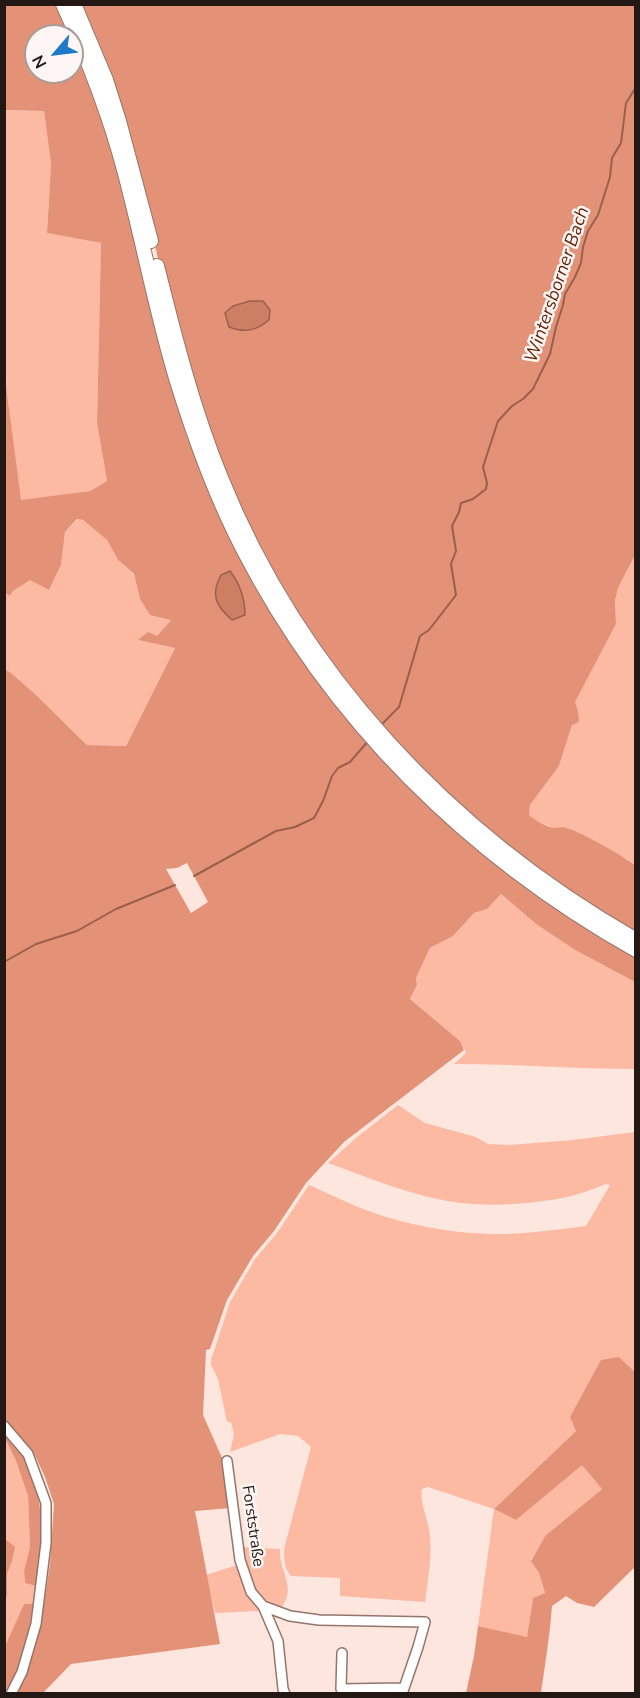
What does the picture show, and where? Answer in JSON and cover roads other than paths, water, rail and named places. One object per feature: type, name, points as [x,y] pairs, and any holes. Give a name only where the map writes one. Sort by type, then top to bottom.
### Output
[{"type":"highway","points":[[63,4],[97,84],[110,124],[175,374],[194,433],[243,549],[285,613],[368,719],[473,832],[535,887],[581,918],[636,950]]},
{"type":"highway","points":[[74,4],[106,81],[119,121],[184,372],[207,441],[236,513],[285,613]]},
{"type":"highway","points":[[473,832],[636,940]]},
{"type":"street","points":[[4,1426],[28,1454],[46,1503],[46,1543],[36,1624],[22,1672],[12,1694]]},
{"type":"street","name":"Forststraße","points":[[227,1461],[240,1560],[251,1592],[263,1606],[279,1644],[282,1692]]},
{"type":"street","points":[[263,1606],[290,1616],[319,1620],[425,1622],[403,1691],[341,1689],[342,1653]]},
{"type":"waterway","name":"Wintersborner Bach","points":[[380,726],[399,707],[420,636],[429,630],[456,595],[451,564],[456,551],[452,526],[461,503],[473,499],[486,489],[487,483],[483,467],[498,421],[533,389],[550,354],[565,294],[581,263],[588,231],[598,215],[610,177],[612,158],[621,143],[626,103],[636,87]]},
{"type":"waterway","name":"Wintersborner Bach","points":[[194,876],[276,831],[295,827],[314,818],[332,776],[338,768],[350,762],[369,740]]},
{"type":"waterway","name":"Wintersborner Bach","points":[[4,962],[36,944],[77,931],[116,909],[175,885]]}]
